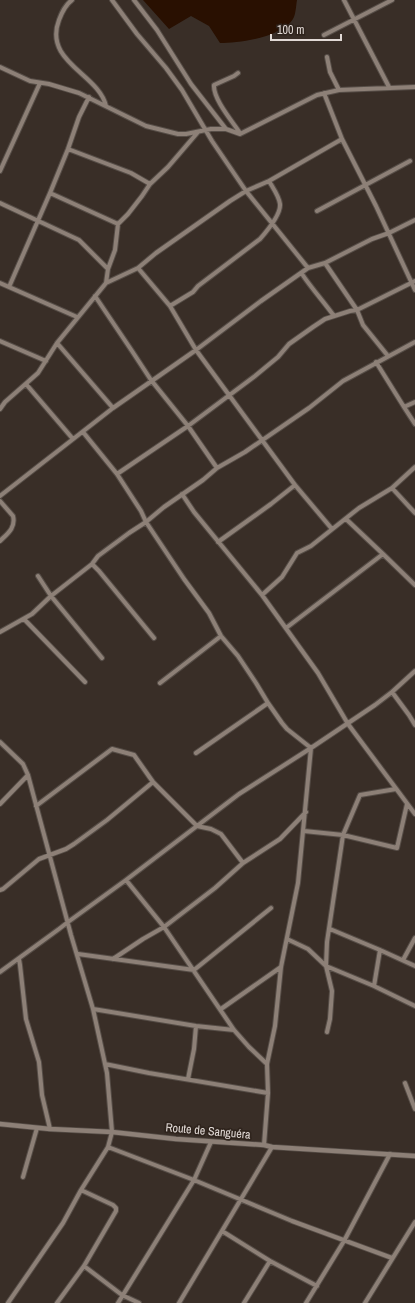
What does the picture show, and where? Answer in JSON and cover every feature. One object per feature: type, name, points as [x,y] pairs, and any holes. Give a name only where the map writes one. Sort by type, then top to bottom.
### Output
[{"type":"street","points":[[72,0],[64,8],[59,18],[55,31],[56,43],[69,62],[100,92],[106,106]]},
{"type":"street","points":[[112,0],[182,90],[205,130],[246,191],[308,268]]},
{"type":"street","points":[[134,0],[157,30],[191,84],[226,129]]},
{"type":"street","points":[[344,0],[389,87]]},
{"type":"street","points":[[324,35],[392,0]]},
{"type":"street","points":[[327,57],[330,72],[338,90]]},
{"type":"street","points":[[0,67],[26,79],[72,90],[146,126],[178,134],[226,129],[240,134],[317,95],[324,93],[338,90],[415,87]]},
{"type":"street","points":[[238,73],[214,85],[214,91],[220,105],[240,134]]},
{"type":"street","points":[[0,171],[40,83]]},
{"type":"street","points":[[324,93],[342,139],[413,282],[415,290]]},
{"type":"street","points":[[9,287],[50,193],[79,117],[89,98]]},
{"type":"street","points":[[106,283],[108,269],[115,250],[118,224],[150,184],[168,167],[199,132]]},
{"type":"street","points":[[0,409],[5,402],[38,373],[57,343],[106,283],[138,268],[156,253],[220,207],[246,191],[269,181],[342,139]]},
{"type":"street","points":[[68,149],[131,173],[150,184]]},
{"type":"street","points":[[317,212],[410,161]]},
{"type":"street","points":[[170,306],[192,292],[260,238],[272,223],[278,211],[280,202],[269,181]]},
{"type":"street","points":[[50,193],[118,224]]},
{"type":"street","points":[[0,203],[79,240],[108,269]]},
{"type":"street","points":[[0,496],[113,408],[196,350],[266,298],[302,274],[308,268],[325,263],[372,239],[415,220]]},
{"type":"street","points":[[325,263],[357,310],[363,325],[388,356]]},
{"type":"street","points":[[138,268],[170,306],[196,350],[228,395],[263,440],[295,485],[332,529]]},
{"type":"street","points":[[302,274],[334,316]]},
{"type":"street","points":[[117,474],[188,426],[278,357],[289,344],[313,327],[334,316],[350,310],[357,310],[413,282]]},
{"type":"street","points":[[0,283],[77,317]]},
{"type":"street","points":[[95,296],[151,380],[188,426],[217,468]]},
{"type":"street","points":[[0,341],[46,361]]},
{"type":"street","points":[[0,632],[32,614],[51,596],[92,564],[98,556],[203,480],[217,468],[263,440],[309,408],[339,384],[376,362],[415,342]]},
{"type":"street","points":[[57,343],[113,408]]},
{"type":"street","points":[[376,362],[415,424]]},
{"type":"street","points":[[26,384],[73,439]]},
{"type":"street","points":[[0,398],[5,402]]},
{"type":"street","points":[[404,407],[415,402]]},
{"type":"street","points":[[83,432],[117,474],[141,511],[146,522],[184,579],[209,613],[220,636],[238,656],[268,703],[287,729],[311,748]]},
{"type":"street","points":[[262,595],[282,577],[297,553],[311,546],[359,508],[392,488],[415,467]]},
{"type":"street","points":[[218,542],[295,485]]},
{"type":"street","points":[[392,488],[415,513]]},
{"type":"street","points":[[182,494],[194,512],[262,595],[318,673],[348,724],[415,814]]},
{"type":"street","points":[[0,501],[14,519],[11,530],[0,541]]},
{"type":"street","points":[[346,519],[415,585]]},
{"type":"street","points":[[286,628],[383,554]]},
{"type":"street","points":[[92,564],[154,638]]},
{"type":"street","points":[[38,576],[51,596],[102,658]]},
{"type":"street","points":[[24,619],[84,682]]},
{"type":"street","points":[[160,683],[220,636]]},
{"type":"street","points":[[0,971],[60,929],[239,794],[348,724],[392,692],[415,671]]},
{"type":"street","points":[[392,692],[415,725]]},
{"type":"street","points":[[196,753],[268,703]]},
{"type":"street","points":[[0,742],[22,764],[28,776],[93,1009],[108,1073],[112,1132],[108,1147],[81,1190],[63,1223],[8,1303]]},
{"type":"street","points":[[264,1145],[268,1093],[267,1064],[275,1026],[281,967],[298,883],[311,748]]},
{"type":"street","points":[[36,806],[112,749],[134,755],[153,782],[197,826],[211,829],[221,834],[243,863]]},
{"type":"street","points":[[0,804],[28,776]]},
{"type":"street","points":[[0,890],[39,859],[44,856],[50,856],[74,844],[107,820],[153,782]]},
{"type":"street","points":[[327,1032],[330,1019],[332,991],[326,966],[327,942],[343,835],[360,795],[396,789]]},
{"type":"street","points":[[304,831],[343,835],[397,848],[407,804]]},
{"type":"street","points":[[113,959],[164,927],[215,888],[243,863],[280,839],[306,812]]},
{"type":"street","points":[[126,880],[164,927],[234,1030],[267,1064]]},
{"type":"street","points":[[78,954],[194,970],[271,908]]},
{"type":"street","points":[[330,929],[415,966]]},
{"type":"street","points":[[403,960],[415,938]]},
{"type":"street","points":[[287,939],[308,949],[326,966],[374,986],[415,1006]]},
{"type":"street","points":[[374,986],[380,950]]},
{"type":"street","points":[[19,959],[26,1020],[38,1062],[42,1096],[50,1129]]},
{"type":"street","points":[[221,1009],[281,967]]},
{"type":"street","points":[[93,1009],[196,1026],[234,1030]]},
{"type":"street","points":[[188,1079],[194,1049],[196,1026]]},
{"type":"street","points":[[105,1064],[233,1088],[268,1093]]},
{"type":"street","points":[[405,1083],[415,1109]]},
{"type":"street","name":"Route de Sanguéra","points":[[0,1124],[50,1129],[112,1132],[211,1142],[264,1145],[272,1147],[415,1156]]},
{"type":"street","points":[[23,1177],[37,1128]]},
{"type":"street","points":[[118,1303],[194,1180],[211,1142]]},
{"type":"street","points":[[108,1147],[241,1198],[292,1221],[392,1258]]},
{"type":"street","points":[[179,1303],[272,1147]]},
{"type":"street","points":[[306,1303],[344,1240],[390,1154]]},
{"type":"street","points":[[57,1303],[84,1266],[116,1211],[116,1208],[113,1205],[81,1190]]},
{"type":"street","points":[[365,1303],[415,1222]]},
{"type":"street","points":[[222,1231],[270,1261],[317,1286]]},
{"type":"street","points":[[244,1303],[270,1261]]},
{"type":"street","points":[[84,1266],[122,1296],[139,1303]]},
{"type":"shaded area","points":[[143,0],[297,0],[293,19],[288,25],[280,30],[260,38],[238,42],[220,43],[209,26],[191,16],[169,29]]}]
